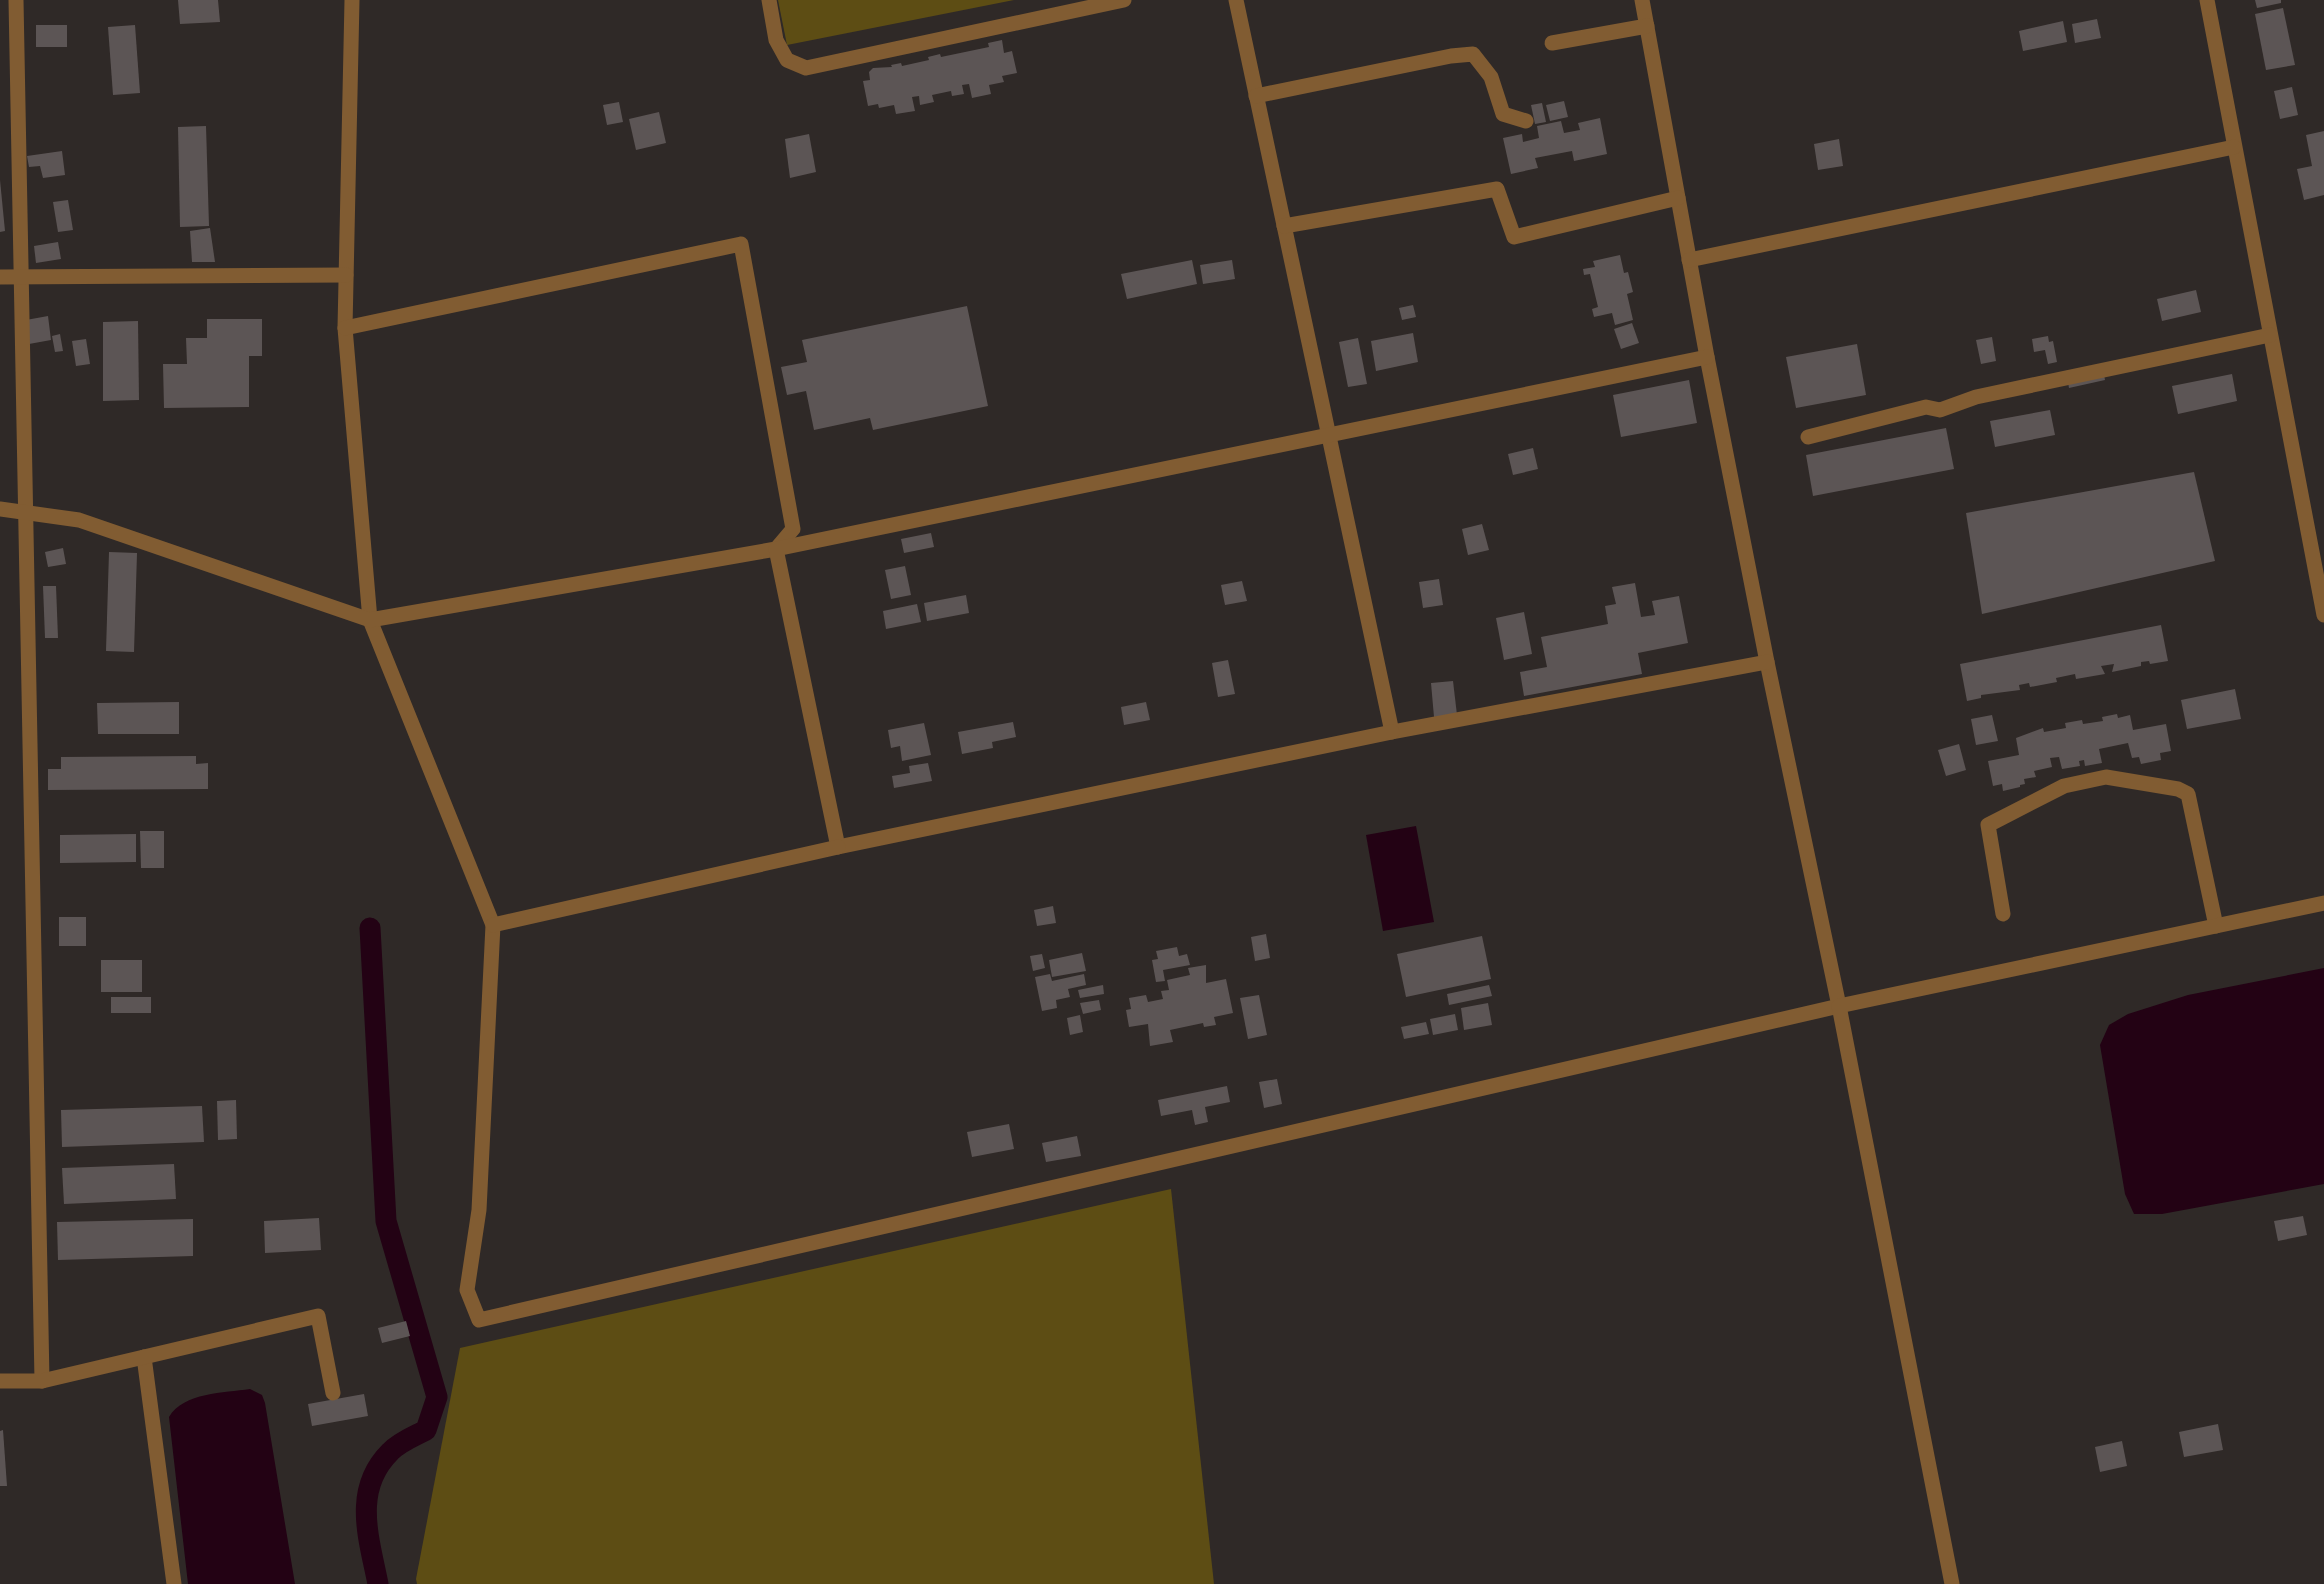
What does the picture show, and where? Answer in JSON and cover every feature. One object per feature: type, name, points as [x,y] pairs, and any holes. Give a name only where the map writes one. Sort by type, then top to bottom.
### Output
[{"type":"street","points":[[16,0],[42,1381]]},
{"type":"street","points":[[352,0],[345,328],[370,620],[492,925],[479,1210],[467,1290],[479,1320],[1839,1006],[2324,903]]},
{"type":"street","points":[[769,0],[776,40],[787,60],[806,68],[1124,0]]},
{"type":"street","points":[[1236,0],[1392,732]]},
{"type":"street","points":[[1642,0],[1707,357],[1767,662],[1839,1006],[1952,1584]]},
{"type":"street","points":[[2207,0],[2324,615]]},
{"type":"street","points":[[1551,43],[1647,26]]},
{"type":"street","points":[[1256,96],[1451,56],[1473,54],[1491,77],[1503,114],[1526,121]]},
{"type":"street","points":[[1689,260],[2234,147]]},
{"type":"street","points":[[1284,226],[1497,189],[1514,237],[1678,198]]},
{"type":"street","points":[[345,328],[741,244],[793,529],[776,549]]},
{"type":"street","points":[[0,276],[346,275]]},
{"type":"street","points":[[1808,437],[1926,407],[1940,410],[1976,398],[2270,335]]},
{"type":"street","points":[[0,508],[79,519],[370,620],[776,549],[1707,357]]},
{"type":"street","points":[[776,549],[838,847]]},
{"type":"street","points":[[492,925],[838,847],[1392,732],[1767,662]]},
{"type":"street","points":[[2003,914],[1988,825],[2064,786],[2106,777],[2178,789],[2188,794],[2216,926]]},
{"type":"street","points":[[0,1382],[42,1381],[318,1316],[333,1393]]},
{"type":"street","points":[[144,1357],[174,1584]]},
{"type":"shaded area","points":[[778,0],[1014,0],[787,45]]},
{"type":"shaded area","points":[[1416,826],[1434,922],[1383,931],[1366,835]]},
{"type":"shaded area","points":[[2324,968],[2324,1184],[2162,1214],[2134,1214],[2125,1194],[2100,1045],[2109,1025],[2128,1014],[2188,995]]},
{"type":"shaded area","points":[[1171,1189],[1214,1584],[417,1584],[416,1579],[460,1348]]},
{"type":"shaded area","points":[[250,1389],[262,1395],[265,1403],[295,1584],[188,1584],[169,1417],[176,1409],[194,1398]]},
{"type":"building","points":[[178,0],[218,0],[220,22],[180,24]]},
{"type":"building","points":[[2255,0],[2281,0],[2281,3],[2257,8]]},
{"type":"building","points":[[2283,8],[2295,65],[2266,70],[2255,14]]},
{"type":"building","points":[[2097,19],[2101,38],[2075,43],[2072,24]]},
{"type":"building","points":[[2063,21],[2067,42],[2023,51],[2019,31]]},
{"type":"building","points":[[36,25],[67,25],[67,47],[36,47]]},
{"type":"building","points":[[135,25],[140,93],[113,95],[108,27]]},
{"type":"building","points":[[1002,40],[1004,53],[1012,51],[1017,73],[1002,76],[1004,82],[989,85],[991,94],[972,98],[969,84],[962,85],[964,94],[952,96],[951,91],[932,95],[934,102],[920,105],[919,96],[912,97],[915,111],[896,114],[894,105],[879,108],[878,104],[868,106],[863,81],[870,80],[869,72],[873,68],[892,67],[891,65],[901,63],[902,66],[929,60],[928,57],[940,54],[941,57],[989,47],[988,43]]},
{"type":"building","points":[[2292,87],[2298,115],[2280,119],[2274,91]]},
{"type":"building","points":[[1564,101],[1568,117],[1550,121],[1546,105]]},
{"type":"building","points":[[619,102],[623,122],[607,125],[603,105]]},
{"type":"building","points":[[1542,103],[1546,122],[1535,124],[1531,105]]},
{"type":"building","points":[[659,112],[666,143],[636,150],[629,119]]},
{"type":"building","points":[[1600,118],[1607,154],[1574,161],[1572,151],[1535,158],[1538,168],[1511,174],[1503,138],[1522,134],[1523,142],[1539,138],[1537,126],[1561,121],[1564,133],[1580,130],[1578,123]]},
{"type":"building","points":[[206,126],[209,226],[180,227],[178,127]]},
{"type":"building","points":[[2324,131],[2324,195],[2304,200],[2297,169],[2312,166],[2306,135]]},
{"type":"building","points":[[809,134],[816,172],[790,178],[785,139]]},
{"type":"building","points":[[1839,139],[1843,166],[1818,170],[1814,144]]},
{"type":"building","points":[[62,151],[65,175],[43,178],[40,166],[29,167],[27,156]]},
{"type":"building","points":[[0,180],[5,231],[0,232]]},
{"type":"building","points":[[68,200],[73,230],[58,232],[53,202]]},
{"type":"building","points":[[210,228],[215,262],[192,262],[190,231]]},
{"type":"building","points":[[58,242],[61,259],[36,263],[34,246]]},
{"type":"building","points":[[1620,255],[1624,273],[1628,272],[1633,292],[1627,294],[1633,320],[1615,325],[1612,313],[1594,317],[1592,309],[1598,307],[1590,274],[1584,275],[1583,269],[1595,267],[1593,261]]},
{"type":"building","points":[[1192,260],[1197,284],[1127,299],[1121,274]]},
{"type":"building","points":[[1232,260],[1235,279],[1203,284],[1200,265]]},
{"type":"building","points":[[2196,290],[2201,312],[2162,321],[2157,299]]},
{"type":"building","points":[[1413,305],[1416,317],[1402,320],[1399,308]]},
{"type":"building","points":[[967,306],[988,406],[873,430],[870,418],[814,430],[806,391],[787,395],[781,367],[807,362],[802,340]]},
{"type":"building","points":[[48,316],[51,340],[29,344],[26,320]]},
{"type":"building","points":[[207,319],[262,319],[262,356],[249,356],[249,407],[164,408],[163,364],[187,364],[186,338],[207,338]]},
{"type":"building","points":[[138,321],[139,400],[103,401],[103,322]]},
{"type":"building","points":[[1632,323],[1639,343],[1621,349],[1614,329]]},
{"type":"building","points":[[1413,333],[1418,362],[1376,371],[1371,341]]},
{"type":"building","points":[[60,334],[63,351],[55,352],[52,336]]},
{"type":"building","points":[[2048,336],[2049,342],[2053,341],[2057,362],[2048,364],[2045,350],[2034,352],[2032,339]]},
{"type":"building","points":[[1992,337],[1996,361],[1981,364],[1976,340]]},
{"type":"building","points":[[1358,338],[1367,384],[1348,387],[1339,342]]},
{"type":"building","points":[[86,339],[90,364],[76,366],[72,341]]},
{"type":"building","points":[[1857,344],[1866,395],[1796,408],[1786,357]]},
{"type":"building","points":[[2102,364],[2105,380],[2069,388],[2066,371]]},
{"type":"building","points":[[2232,374],[2237,401],[2178,414],[2172,386]]},
{"type":"building","points":[[1689,380],[1697,423],[1621,437],[1613,395]]},
{"type":"building","points":[[2050,410],[2055,435],[1995,447],[1990,421]]},
{"type":"building","points":[[1946,428],[1954,469],[1813,496],[1806,455]]},
{"type":"building","points":[[1533,448],[1538,469],[1513,475],[1508,454]]},
{"type":"building","points":[[2194,472],[2215,561],[1982,614],[1966,513]]},
{"type":"building","points":[[1482,524],[1489,550],[1468,555],[1462,529]]},
{"type":"building","points":[[931,533],[934,547],[904,553],[901,539]]},
{"type":"building","points":[[63,548],[66,564],[48,567],[45,552]]},
{"type":"building","points":[[109,552],[137,553],[134,652],[106,651]]},
{"type":"building","points":[[905,566],[911,595],[891,599],[885,570]]},
{"type":"building","points":[[1439,579],[1443,605],[1423,608],[1419,582]]},
{"type":"building","points":[[1242,581],[1247,601],[1225,605],[1221,585]]},
{"type":"building","points":[[1635,583],[1641,617],[1655,615],[1652,601],[1679,596],[1688,643],[1638,653],[1642,674],[1524,696],[1520,672],[1547,667],[1541,637],[1608,624],[1605,606],[1616,604],[1612,587]]},
{"type":"building","points":[[43,586],[56,586],[58,638],[45,638]]},
{"type":"building","points":[[966,595],[969,613],[927,621],[924,603]]},
{"type":"building","points":[[917,604],[921,622],[886,629],[883,611]]},
{"type":"building","points":[[1524,612],[1532,654],[1504,660],[1496,618]]},
{"type":"building","points":[[2161,625],[2168,661],[2150,664],[2149,661],[2141,662],[2141,666],[2112,672],[2114,664],[2101,666],[2105,674],[2076,679],[2075,674],[2056,678],[2057,682],[2030,687],[2029,683],[2019,685],[2020,690],[1981,695],[1981,698],[1967,701],[1960,664]]},
{"type":"building","points":[[1228,660],[1235,694],[1218,697],[1212,663]]},
{"type":"building","points":[[1453,681],[1457,715],[1434,717],[1431,683]]},
{"type":"building","points":[[2235,689],[2241,719],[2187,729],[2181,700]]},
{"type":"building","points":[[179,702],[179,734],[98,734],[97,703]]},
{"type":"building","points":[[1146,702],[1150,720],[1124,725],[1121,707]]},
{"type":"building","points":[[2117,714],[2118,718],[2130,715],[2133,730],[2166,724],[2171,751],[2160,753],[2161,760],[2141,764],[2139,757],[2132,758],[2128,743],[2099,749],[2102,763],[2085,766],[2084,760],[2079,761],[2080,766],[2062,769],[2059,757],[2050,758],[2052,767],[2034,771],[2036,777],[2024,779],[2025,784],[2020,787],[2003,791],[2002,784],[1993,786],[1988,761],[2019,755],[2016,738],[2043,728],[2044,732],[2066,728],[2065,723],[2082,720],[2083,724],[2103,721],[2102,717]]},
{"type":"building","points":[[1992,715],[1998,741],[1976,745],[1971,719]]},
{"type":"building","points":[[1013,722],[1016,737],[992,742],[993,748],[962,754],[958,732]]},
{"type":"building","points":[[924,723],[931,755],[902,761],[900,746],[891,748],[888,730]]},
{"type":"building","points":[[1959,744],[1966,770],[1946,776],[1938,750]]},
{"type":"building","points":[[196,756],[196,764],[208,763],[208,789],[48,790],[48,769],[61,769],[61,757]]},
{"type":"building","points":[[928,763],[932,781],[894,788],[892,776],[910,773],[909,766]]},
{"type":"building","points":[[140,831],[164,831],[164,868],[141,868]]},
{"type":"building","points":[[136,834],[136,862],[60,863],[60,835]]},
{"type":"building","points":[[1053,906],[1056,923],[1037,926],[1034,910]]},
{"type":"building","points":[[59,917],[86,917],[86,946],[59,946]]},
{"type":"building","points":[[1266,934],[1270,958],[1255,961],[1251,937]]},
{"type":"building","points":[[1482,936],[1491,979],[1406,997],[1397,954]]},
{"type":"building","points":[[1177,947],[1179,956],[1187,954],[1190,965],[1163,970],[1165,981],[1156,982],[1152,960],[1158,959],[1156,951]]},
{"type":"building","points":[[1082,953],[1086,971],[1052,977],[1049,960]]},
{"type":"building","points":[[1042,954],[1045,968],[1033,971],[1030,956]]},
{"type":"building","points":[[101,960],[142,960],[142,992],[101,992]]},
{"type":"building","points":[[1206,965],[1206,983],[1226,979],[1233,1013],[1214,1017],[1216,1025],[1204,1027],[1203,1023],[1170,1030],[1173,1042],[1150,1046],[1148,1024],[1129,1027],[1126,1010],[1131,1009],[1129,998],[1146,995],[1148,1002],[1163,999],[1161,991],[1169,990],[1167,980],[1190,975],[1188,968]]},
{"type":"building","points":[[1050,974],[1052,981],[1084,974],[1086,985],[1068,989],[1070,997],[1056,1000],[1057,1008],[1042,1011],[1035,977]]},
{"type":"building","points":[[1103,985],[1104,994],[1080,998],[1078,990]]},
{"type":"building","points":[[1489,985],[1492,996],[1449,1005],[1447,994]]},
{"type":"building","points":[[1259,995],[1267,1035],[1248,1039],[1240,998]]},
{"type":"building","points":[[111,997],[151,997],[151,1013],[111,1013]]},
{"type":"building","points":[[1099,1000],[1101,1010],[1083,1014],[1080,1003]]},
{"type":"building","points":[[1488,1003],[1492,1025],[1464,1030],[1461,1008]]},
{"type":"building","points":[[1455,1014],[1458,1030],[1433,1035],[1430,1019]]},
{"type":"building","points":[[1080,1015],[1083,1032],[1070,1035],[1067,1018]]},
{"type":"building","points":[[1426,1022],[1429,1034],[1404,1039],[1401,1027]]},
{"type":"building","points":[[1277,1079],[1282,1104],[1264,1108],[1259,1082]]},
{"type":"building","points":[[1227,1086],[1230,1102],[1205,1107],[1208,1122],[1195,1125],[1192,1110],[1161,1116],[1158,1100]]},
{"type":"building","points":[[236,1100],[237,1139],[218,1140],[217,1101]]},
{"type":"building","points":[[202,1106],[204,1142],[62,1147],[61,1110]]},
{"type":"building","points":[[1009,1124],[1014,1149],[972,1157],[967,1132]]},
{"type":"building","points":[[1077,1136],[1081,1156],[1046,1162],[1042,1143]]},
{"type":"building","points":[[174,1164],[176,1199],[64,1204],[62,1168]]},
{"type":"building","points":[[2303,1216],[2307,1235],[2278,1241],[2274,1221]]},
{"type":"building","points":[[319,1218],[321,1250],[265,1253],[264,1221]]},
{"type":"building","points":[[193,1219],[193,1256],[58,1260],[57,1222]]},
{"type":"building","points":[[406,1321],[410,1336],[382,1343],[378,1328]]},
{"type":"building","points":[[364,1394],[368,1416],[312,1426],[308,1404]]},
{"type":"building","points":[[2218,1424],[2223,1450],[2184,1457],[2179,1432]]},
{"type":"building","points":[[3,1430],[7,1486],[0,1486],[0,1431]]},
{"type":"building","points":[[2122,1441],[2127,1466],[2100,1472],[2095,1447]]},
{"type":"waterway","points":[[370,928],[386,1221],[437,1397],[426,1430],[394,1448],[378,1467],[371,1482],[366,1515],[378,1584]]}]
